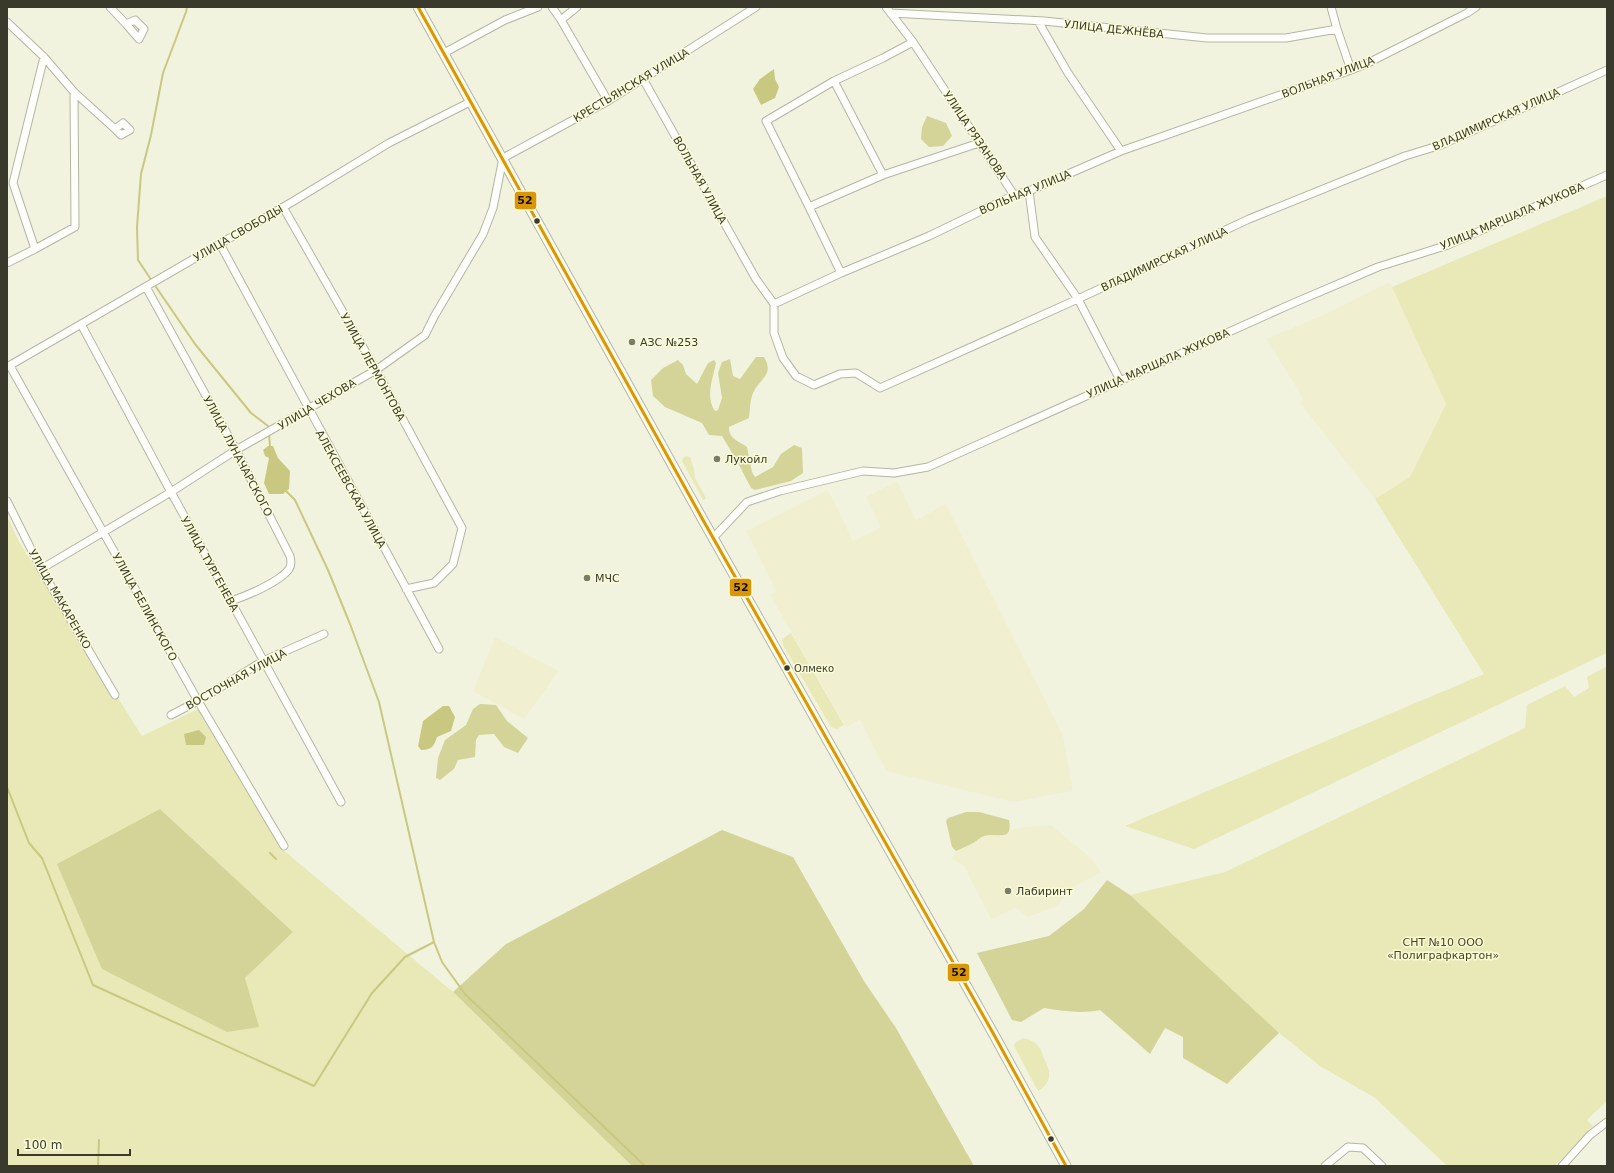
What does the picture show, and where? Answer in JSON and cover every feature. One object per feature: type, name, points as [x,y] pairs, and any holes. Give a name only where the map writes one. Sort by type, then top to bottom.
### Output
[{"type":"main road","points":[[418,7],[1066,1166]]},
{"type":"street","points":[[110,7],[126,24]]},
{"type":"street","points":[[444,53],[505,20],[538,7]]},
{"type":"street","points":[[552,7],[562,20],[608,101]]},
{"type":"street","points":[[562,20],[577,7]]},
{"type":"street","name":"КРЕСТЬЯНСКАЯ УЛИЦА","points":[[503,158],[608,101],[756,7]]},
{"type":"street","points":[[1331,7],[1351,70]]},
{"type":"street","name":"ВОЛЬНАЯ УЛИЦА","points":[[1029,191],[1121,151],[1351,70],[1467,14],[1476,7]]},
{"type":"street","name":"УЛИЦА ДЕЖНЁВА","points":[[888,10],[1038,21],[1207,38],[1286,38],[1337,29]]},
{"type":"street","name":"УЛИЦА РЯЗАНОВА","points":[[888,10],[913,42],[1014,194]]},
{"type":"street","points":[[1038,21],[1068,73],[1121,151]]},
{"type":"street","points":[[7,22],[44,57],[74,92],[115,129]]},
{"type":"street","points":[[841,273],[766,121],[834,81],[884,58],[913,42]]},
{"type":"street","points":[[35,249],[13,183],[44,57]]},
{"type":"street","name":"ВЛАДИМИРСКАЯ УЛИЦА","points":[[774,304],[774,333],[783,358],[796,376],[814,385],[840,374],[856,373],[880,388],[1078,299],[1249,219],[1405,156],[1441,145],[1607,70]]},
{"type":"street","name":"ВОЛЬНАЯ УЛИЦА","points":[[643,79],[756,279],[774,304],[841,273],[929,236],[1014,194]]},
{"type":"street","points":[[834,81],[883,175]]},
{"type":"street","points":[[7,263],[75,227],[74,92]]},
{"type":"street","name":"УЛИЦА СВОБОДЫ","points":[[9,367],[283,207],[389,143],[470,102]]},
{"type":"street","points":[[809,207],[883,175],[979,143]]},
{"type":"street","name":"УЛИЦА ЧЕХОВА","points":[[41,569],[171,492],[236,450],[376,370],[425,335],[483,234],[493,208],[503,158]]},
{"type":"street","name":"УЛИЦА МАРШАЛА ЖУКОВА","points":[[714,538],[747,502],[780,491],[863,471],[894,473],[928,467],[1378,266],[1448,245],[1607,174]]},
{"type":"street","points":[[1014,194],[1029,191],[1035,237],[1078,299],[1120,380]]},
{"type":"street","name":"УЛИЦА ЛЕРМОНТОВА","points":[[283,207],[376,370],[462,528],[453,564],[434,583],[406,590]]},
{"type":"street","name":"АЛЕКСЕЕВСКАЯ УЛИЦА","points":[[220,244],[308,410],[439,649]]},
{"type":"street","name":"УЛИЦА ЛУНАЧАРСКОГО","points":[[146,287],[236,450],[290,556],[291,564],[289,569],[275,580],[247,596],[230,601]]},
{"type":"street","name":"УЛИЦА ТУРГЕНЕВА","points":[[81,324],[340,802]]},
{"type":"street","name":"УЛИЦА БЕЛИНСКОГО","points":[[9,367],[104,532],[198,701],[284,846]]},
{"type":"street","name":"УЛИЦА МАКАРЕНКО","points":[[7,502],[41,569],[115,695]]},
{"type":"street","name":"ВОСТОЧНАЯ УЛИЦА","points":[[171,715],[198,701],[264,661],[324,634]]},
{"type":"street","points":[[1562,1166],[1590,1135],[1607,1122]]},
{"type":"street","points":[[1325,1166],[1348,1147],[1363,1148],[1382,1166]]},
{"type":"shaded area","points":[[774,69],[775,79],[779,87],[775,98],[761,105],[753,89],[760,79]]},
{"type":"shaded area","points":[[1390,282],[1446,404],[1410,477],[1375,499],[1300,403],[1303,398],[1266,339],[1323,315]]},
{"type":"shaded area","points":[[268,446],[273,446],[278,458],[290,471],[289,489],[283,494],[269,494],[264,483],[269,458],[265,456],[263,450]]},
{"type":"shaded area","points":[[897,481],[916,520],[946,504],[1063,736],[1073,791],[1013,802],[886,771],[860,720],[846,727],[770,595],[776,591],[746,531],[828,490],[853,541],[881,527],[866,497]]},
{"type":"shaded area","points":[[495,637],[559,671],[524,719],[473,691]]},
{"type":"shaded area","points":[[443,706],[449,706],[455,717],[451,731],[437,737],[434,745],[430,748],[421,750],[418,746],[423,721]]},
{"type":"shaded area","points":[[199,730],[206,737],[204,745],[186,745],[184,734]]},
{"type":"shaded area","points":[[1051,825],[1093,860],[1101,872],[1072,888],[1057,906],[1028,917],[1015,908],[991,919],[964,866],[951,858],[967,839],[1024,827]]},
{"type":"green space","points":[[927,116],[946,123],[952,136],[943,146],[929,147],[921,139],[922,127]]},
{"type":"green space","points":[[1607,196],[1607,653],[1194,849],[1125,826],[1484,674],[1375,499],[1410,477],[1446,404],[1392,287]]},
{"type":"green space","points":[[756,357],[764,357],[768,368],[767,373],[753,393],[749,418],[729,427],[730,434],[747,447],[752,472],[755,477],[773,467],[781,454],[794,445],[802,448],[803,473],[791,481],[755,490],[751,488],[722,436],[709,435],[702,423],[665,407],[653,396],[651,380],[663,368],[678,360],[683,365],[686,374],[697,384],[708,363],[714,360],[716,363],[710,394],[712,406],[715,411],[718,410],[722,398],[718,373],[722,362],[730,359],[733,376],[740,379]]},
{"type":"green space","points":[[686,456],[690,457],[695,478],[706,498],[704,500],[682,461]]},
{"type":"green space","points":[[7,516],[19,542],[142,736],[198,709],[282,849],[453,992],[632,1166],[7,1166]],"holes":[[[160,809],[293,932],[245,978]]]},
{"type":"green space","points":[[791,633],[844,725],[837,729],[831,727],[783,645],[782,639]]},
{"type":"green space","name":"СНТ №10 ООО «Полиграфкартон»","points":[[1607,666],[1607,1101],[1587,1120],[1593,1126],[1555,1166],[1447,1166],[1375,1098],[1320,1066],[1268,1024],[1130,895],[1225,872],[1525,728],[1527,705],[1565,686],[1574,697],[1589,688],[1587,677]]},
{"type":"green space","points":[[480,704],[496,705],[507,721],[528,738],[518,753],[504,747],[494,734],[479,735],[476,740],[475,757],[458,760],[454,769],[440,780],[436,778],[438,758],[445,740],[466,725],[473,709]]},
{"type":"green space","points":[[160,809],[293,932],[245,978],[259,1027],[227,1032],[102,969],[57,864]]},
{"type":"green space","points":[[966,812],[979,812],[1009,820],[1009,832],[1003,835],[989,835],[983,837],[956,851],[952,847],[946,821],[948,818]]},
{"type":"green space","points":[[722,830],[793,857],[864,981],[896,1028],[974,1166],[632,1166],[453,992],[506,944]]},
{"type":"green space","points":[[1107,880],[1130,895],[1279,1033],[1227,1084],[1183,1058],[1183,1037],[1165,1028],[1150,1054],[1100,1010],[1079,1012],[1044,1008],[1021,1022],[1012,1020],[977,953],[1049,936],[1084,909]]},
{"type":"green space","points":[[1023,1038],[1033,1041],[1038,1046],[1049,1070],[1047,1084],[1038,1091],[1014,1046],[1015,1043]]},
{"type":"waterway","points":[[152,281],[138,260],[137,227],[141,174],[151,135],[163,73],[187,7]]},
{"type":"waterway","points":[[154,284],[195,344],[251,413],[268,426],[269,429]]},
{"type":"waterway","points":[[269,433],[270,447]]},
{"type":"waterway","points":[[285,490],[295,500],[328,570],[379,702],[434,942],[442,962],[465,994],[645,1166]]},
{"type":"waterway","points":[[7,787],[29,843],[42,858],[93,985],[314,1086],[372,993],[405,957],[434,942]]},
{"type":"waterway","points":[[270,853],[276,859]]},
{"type":"waterway","points":[[98,1166],[99,1140]]},
{"type":"transit line","name":"52","points":[[418,7],[703,520],[993,1033],[1066,1166]]},
{"type":"place","name":"АЗС №253","points":[[632,342]]},
{"type":"place","name":"Лукойл","points":[[717,459]]},
{"type":"place","name":"МЧС","points":[[587,578]]},
{"type":"place","name":"Олмеко","points":[[787,668]]},
{"type":"place","name":"Лабиринт","points":[[1008,891]]}]
